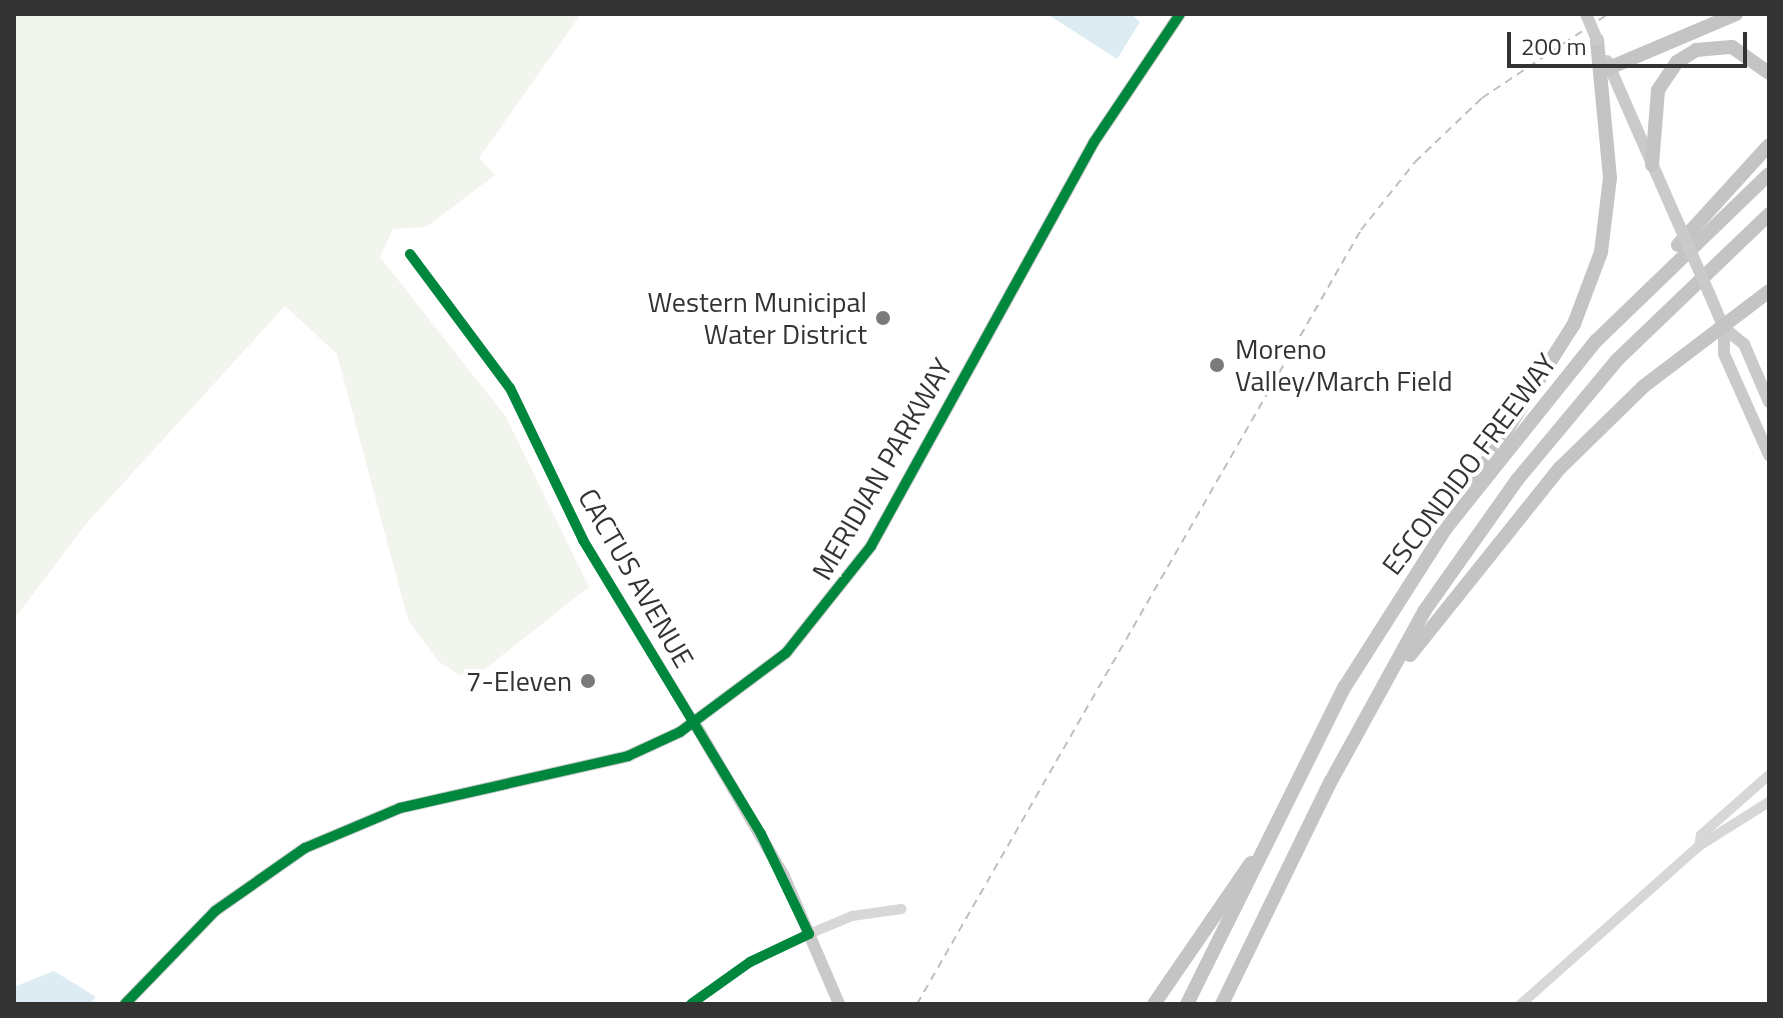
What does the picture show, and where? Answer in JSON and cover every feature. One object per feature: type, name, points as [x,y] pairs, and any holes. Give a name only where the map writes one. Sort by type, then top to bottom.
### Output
[{"type":"highway","points":[[1612,74],[1736,14]]},
{"type":"highway","points":[[1446,528],[1591,285],[1610,178],[1597,40]]},
{"type":"highway","points":[[1652,165],[1658,90],[1677,62],[1696,50],[1732,47],[1769,73]]},
{"type":"highway","points":[[1657,274],[1691,226],[1769,145]]},
{"type":"highway","name":"ESCONDIDO FREEWAY","points":[[1187,1004],[1257,857],[1344,688],[1446,528],[1657,274],[1769,174]]},
{"type":"highway","name":"ESCONDIDO FREEWAY","points":[[1225,1004],[1331,781],[1418,622],[1517,480],[1617,360],[1769,214]]},
{"type":"highway","points":[[1331,781],[1429,623],[1489,548],[1644,386],[1769,291]]},
{"type":"highway","points":[[1154,1004],[1234,878],[1257,857]]},
{"type":"main road","name":"MERIDIAN PARKWAY","points":[[125,1004],[215,911],[305,848],[400,808],[591,769],[694,722],[786,653],[854,571],[1094,142],[1180,14]]},
{"type":"main road","points":[[1586,14],[1724,328],[1724,354],[1769,455]]},
{"type":"main road","points":[[1724,328],[1744,344],[1769,402]]},
{"type":"main road","name":"CACTUS AVENUE","points":[[694,722],[769,848],[839,1004]]},
{"type":"street","name":"CACTUS AVENUE","points":[[410,254],[510,388],[583,540],[694,722]]},
{"type":"street","points":[[1699,846],[1701,835],[1769,775]]},
{"type":"street","points":[[1521,1004],[1699,846],[1769,802]]},
{"type":"street","points":[[691,1004],[750,962],[809,934],[852,916],[902,909]]},
{"type":"shaded area","points":[[14,14],[581,14],[479,158],[495,175],[426,227],[393,229],[380,257],[506,417],[589,587],[481,672],[459,675],[438,661],[408,620],[337,354],[285,306],[85,525],[14,619]]},
{"type":"shaded area","points":[[1047,14],[1131,14],[1140,22],[1117,59]]},
{"type":"shaded area","points":[[54,971],[96,997],[90,1004],[14,1004],[14,987]]},
{"type":"railway","points":[[917,1004],[1361,230],[1415,162],[1482,98],[1608,14]]},
{"type":"cycle path","points":[[125,1004],[215,911],[305,848],[400,808],[628,756],[680,732],[786,653],[871,546],[1094,142],[1180,14]]},
{"type":"cycle path","points":[[410,254],[510,388],[583,540],[761,834],[809,934],[750,962],[691,1004]]},
{"type":"place","name":"Western Municipal Water District","points":[[883,318]]},
{"type":"place","name":"Moreno Valley/March Field","points":[[1217,365]]},
{"type":"place","name":"7-Eleven","points":[[588,681]]}]
